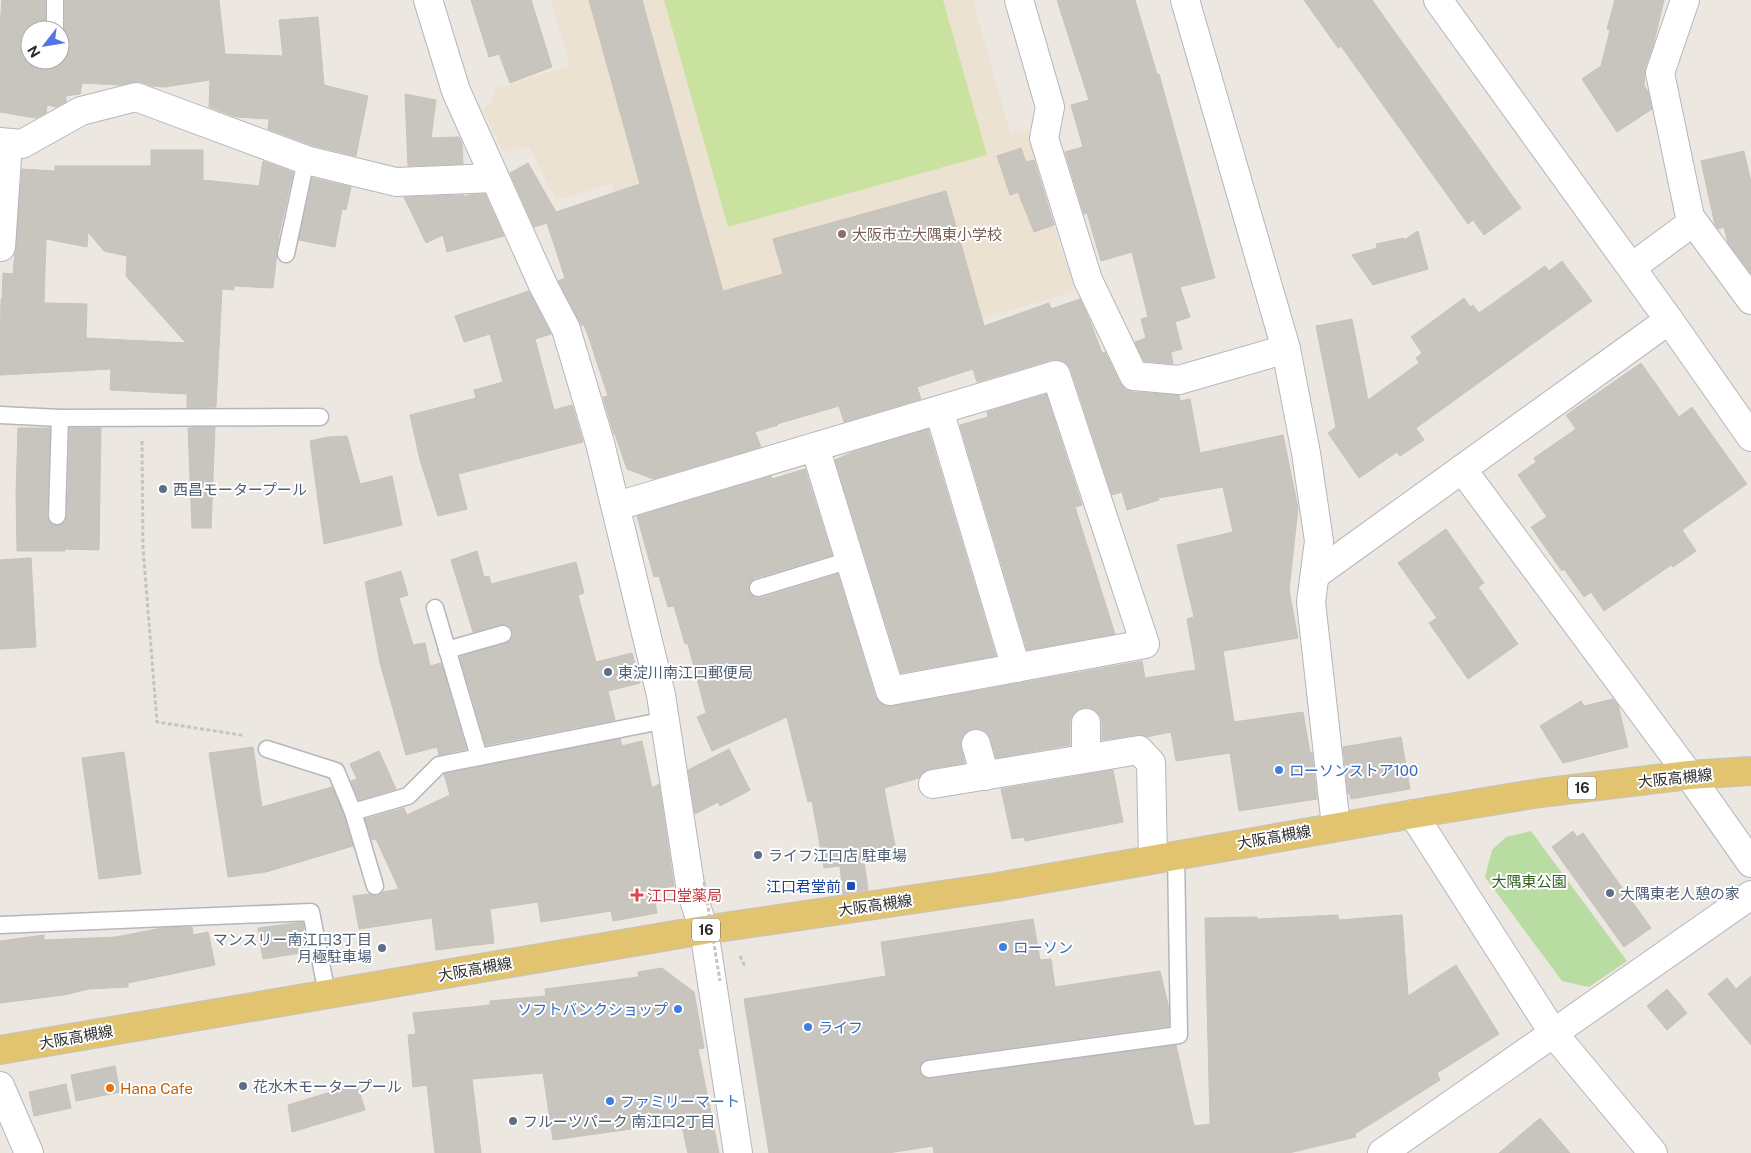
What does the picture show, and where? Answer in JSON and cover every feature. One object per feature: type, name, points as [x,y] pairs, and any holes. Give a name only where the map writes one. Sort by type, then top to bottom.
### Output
[{"type":"main road","name":"大阪高槻線","points":[[0,1050],[704,930],[997,887],[1336,826],[1540,793],[1689,775],[1751,771]]},
{"type":"street","points":[[428,0],[456,91],[543,285],[566,329],[617,506],[666,720],[691,891],[704,930],[738,1153]]},
{"type":"street","points":[[1019,0],[1050,107],[1044,138],[1088,280],[1134,376],[1179,380],[1286,349]]},
{"type":"street","points":[[1184,0],[1286,349],[1306,453],[1319,541],[1311,602],[1336,826]]},
{"type":"street","points":[[1438,0],[1632,267],[1751,437]]},
{"type":"street","points":[[1685,0],[1660,73],[1690,216],[1751,300]]},
{"type":"street","points":[[1,247],[4,143],[22,144],[81,111],[136,97],[306,160],[396,182],[494,178]]},
{"type":"street","points":[[1632,267],[1693,222]]},
{"type":"street","points":[[1315,575],[1669,320]]},
{"type":"street","points":[[617,506],[1056,375],[1145,644],[890,691],[815,447]]},
{"type":"street","points":[[939,410],[1016,668]]},
{"type":"street","points":[[1462,469],[1689,775],[1751,863]]},
{"type":"street","points":[[1086,723],[1086,758]]},
{"type":"street","points":[[976,744],[985,776]]},
{"type":"street","points":[[934,784],[1138,750],[1151,763],[1165,856]]},
{"type":"street","points":[[1413,814],[1554,1034],[1653,1153]]},
{"type":"street","points":[[1382,1153],[1751,895]]},
{"type":"street","points":[[0,1086],[29,1153]]},
{"type":"lane","points":[[55,0],[55,20]]},
{"type":"lane","points":[[286,254],[306,160]]},
{"type":"lane","points":[[0,416],[60,418],[320,417]]},
{"type":"lane","points":[[57,516],[60,418]]},
{"type":"lane","points":[[758,588],[850,560]]},
{"type":"lane","points":[[435,608],[479,757]]},
{"type":"lane","points":[[447,650],[503,634]]},
{"type":"lane","points":[[353,812],[408,796],[439,765],[666,720]]},
{"type":"lane","points":[[267,750],[336,771],[353,812],[374,886]]},
{"type":"lane","points":[[929,1069],[1179,1035],[1165,856]]},
{"type":"lane","points":[[0,925],[311,912],[327,994]]},
{"type":"path","points":[[141,417],[143,548],[157,722],[197,730],[241,735],[267,750]]},
{"type":"path","points":[[704,882],[720,982]]},
{"type":"shaded area","name":"大阪市立大隅東小学校","points":[[551,0],[973,0],[1010,133],[1028,129],[1044,195],[1067,267],[1078,290],[679,410],[612,184],[556,200],[529,146],[503,152],[483,110],[492,101],[494,89],[570,66]]},
{"type":"green space","points":[[664,0],[943,0],[987,155],[728,227]]},
{"type":"green space","name":"大隅東公園","points":[[1531,831],[1627,961],[1589,987],[1562,981],[1485,877],[1492,850],[1506,837]]},
{"type":"building","points":[[2,0],[45,0],[45,20],[20,20],[20,70],[70,70],[70,20],[65,20],[65,0],[219,0],[225,54],[283,56],[279,20],[318,17],[324,85],[368,96],[356,156],[311,145],[268,129],[269,119],[236,117],[209,107],[210,80],[164,87],[152,86],[141,82],[120,85],[82,83],[80,94],[66,96],[66,102],[56,107],[47,105],[46,113],[36,118],[0,112],[0,26]]},
{"type":"building","points":[[471,0],[531,0],[552,67],[510,83],[499,54],[489,57]]},
{"type":"building","points":[[589,0],[642,0],[723,291],[783,274],[773,239],[946,191],[984,326],[1049,303],[1051,309],[1080,299],[1102,353],[1105,352],[1120,383],[1125,389],[1133,392],[1179,395],[1180,401],[1190,399],[1200,453],[1283,435],[1298,508],[1289,590],[1298,638],[1223,651],[1234,722],[1303,712],[1310,753],[1312,752],[1317,799],[1239,811],[1230,753],[1176,761],[1171,732],[1146,737],[1136,735],[1102,740],[1100,716],[1094,710],[1086,707],[1079,709],[1072,716],[1070,723],[1070,745],[996,758],[987,733],[980,729],[972,729],[965,733],[961,741],[965,763],[930,769],[919,778],[884,788],[897,856],[864,861],[868,890],[843,894],[840,866],[824,868],[812,801],[808,802],[787,717],[712,751],[697,717],[706,713],[688,644],[685,644],[674,606],[668,607],[659,576],[654,577],[637,516],[771,476],[772,479],[805,469],[832,555],[755,578],[748,585],[749,591],[755,598],[761,598],[838,574],[875,696],[879,702],[886,706],[1142,661],[1145,678],[1196,670],[1187,619],[1194,617],[1177,545],[1233,532],[1223,487],[1158,498],[1159,500],[1127,510],[1122,492],[1112,495],[1071,370],[1066,363],[1059,360],[1052,360],[977,382],[973,369],[917,387],[921,399],[844,422],[839,406],[777,424],[755,432],[761,447],[653,479],[627,469],[603,397],[608,396],[589,338],[584,325],[581,326],[558,281],[565,278],[547,223],[534,227],[510,173],[528,163],[556,212],[640,184]]},
{"type":"building","points":[[1057,0],[1135,0],[1157,74],[1159,74],[1215,278],[1180,287],[1190,317],[1175,322],[1182,349],[1171,352],[1173,364],[1144,361],[1135,342],[1146,338],[1141,319],[1148,317],[1132,252],[1101,261],[1087,213],[1084,214],[1065,152],[1083,147],[1071,105],[1089,100]]},
{"type":"building","points":[[1304,0],[1372,0],[1521,208],[1484,235],[1473,220],[1468,224],[1341,46],[1338,48]]},
{"type":"building","points":[[1615,0],[1664,0],[1653,46],[1645,68],[1644,85],[1648,92],[1652,109],[1617,132],[1582,79],[1601,66],[1610,30],[1607,29]]},
{"type":"building","points":[[405,94],[436,100],[431,138],[459,137],[462,143],[463,164],[408,166]]},
{"type":"building","points":[[1021,148],[1026,162],[1034,160],[1054,225],[1034,232],[1018,192],[1010,195],[997,156]]},
{"type":"building","points":[[151,150],[203,150],[203,180],[259,186],[263,161],[293,172],[279,235],[273,288],[234,286],[234,290],[222,289],[216,407],[187,408],[187,394],[110,390],[111,369],[0,375],[3,273],[13,274],[22,169],[55,171],[55,166],[151,166]],"holes":[[[88,232],[104,251],[127,256],[126,276],[186,343],[86,338],[87,304],[44,303],[46,239],[87,247]]]},
{"type":"building","points":[[1744,151],[1751,183],[1751,274],[1728,243],[1724,227],[1718,229],[1715,225],[1701,161]]},
{"type":"building","points":[[312,178],[351,187],[346,210],[342,209],[335,247],[299,240]]},
{"type":"building","points":[[485,194],[504,236],[447,252],[443,235],[426,243],[404,197],[464,195],[464,197]]},
{"type":"building","points":[[1418,231],[1428,269],[1373,285],[1352,255],[1377,248],[1376,244],[1404,238],[1404,240]]},
{"type":"building","points":[[1562,261],[1592,301],[1416,428],[1424,440],[1400,456],[1397,452],[1359,478],[1328,433],[1336,427],[1316,326],[1352,319],[1368,400],[1419,363],[1416,358],[1422,353],[1411,337],[1464,298],[1470,307],[1473,305],[1479,313],[1545,266],[1549,271]]},
{"type":"building","points":[[529,291],[551,334],[535,339],[554,410],[572,405],[583,442],[458,474],[467,509],[438,516],[420,460],[410,415],[476,398],[474,390],[503,382],[490,334],[464,342],[455,316]]},
{"type":"building","points":[[1641,363],[1679,417],[1692,407],[1747,484],[1682,530],[1696,551],[1673,567],[1671,565],[1604,611],[1591,592],[1584,597],[1564,569],[1562,571],[1531,527],[1547,517],[1518,475],[1536,462],[1534,458],[1576,429],[1566,415]]},
{"type":"building","points":[[1046,394],[1082,505],[1075,507],[1115,634],[1027,650],[960,425],[988,417],[987,412]]},
{"type":"building","points":[[215,427],[211,528],[192,528],[188,428]]},
{"type":"building","points":[[18,428],[50,428],[47,516],[51,524],[57,526],[65,522],[67,516],[70,428],[101,428],[99,550],[17,551]]},
{"type":"building","points":[[928,429],[996,656],[901,673],[835,460],[853,452]]},
{"type":"building","points":[[347,436],[360,484],[392,476],[402,525],[324,544],[310,441],[328,437]]},
{"type":"building","points":[[1446,529],[1484,583],[1478,587],[1518,644],[1468,679],[1429,623],[1437,618],[1398,563]]},
{"type":"building","points":[[477,551],[484,577],[489,576],[491,584],[576,562],[584,593],[578,595],[596,662],[632,653],[640,683],[608,691],[615,720],[486,745],[460,657],[506,643],[513,637],[513,632],[505,624],[473,632],[451,560]]},
{"type":"building","points":[[31,558],[36,647],[0,649],[0,560]]},
{"type":"building","points":[[401,571],[408,595],[399,598],[413,645],[425,643],[430,666],[441,663],[466,749],[439,755],[437,747],[406,755],[380,663],[365,582]]},
{"type":"building","points":[[1613,699],[1618,705],[1628,747],[1563,763],[1540,726],[1581,701],[1584,706]]},
{"type":"building","points":[[1401,737],[1410,789],[1351,799],[1350,794],[1348,794],[1343,747]]},
{"type":"building","points":[[620,739],[622,746],[642,741],[652,788],[659,784],[674,886],[653,890],[657,913],[613,921],[611,911],[541,922],[538,902],[490,909],[494,943],[436,950],[432,918],[359,929],[353,896],[369,894],[377,896],[383,892],[399,889],[376,839],[372,840],[365,819],[404,808],[407,815],[450,795],[444,774]]},
{"type":"building","points":[[253,747],[262,807],[332,787],[344,815],[353,846],[266,872],[228,877],[209,753]]},
{"type":"building","points":[[729,749],[750,790],[720,806],[718,802],[695,814],[688,770]]},
{"type":"building","points":[[379,751],[396,789],[359,800],[351,781],[357,779],[350,764]]},
{"type":"building","points":[[124,752],[141,874],[99,879],[82,758]]},
{"type":"building","points":[[1113,770],[1123,822],[1025,841],[1024,837],[1012,839],[1001,789]]},
{"type":"building","points":[[1573,831],[1577,837],[1583,833],[1651,928],[1624,947],[1552,847]]},
{"type":"building","points":[[1338,915],[1339,920],[1402,915],[1408,996],[1456,965],[1499,1034],[1437,1073],[1440,1080],[1355,1134],[1356,1137],[1289,1153],[934,1153],[933,1146],[888,1153],[769,1153],[744,999],[886,976],[881,942],[1033,919],[1040,960],[1051,959],[1055,987],[1160,971],[1169,1009],[1169,1026],[928,1059],[923,1061],[920,1066],[919,1071],[921,1075],[930,1079],[1176,1045],[1194,1126],[1210,1124],[1205,918],[1257,917],[1257,919]]},
{"type":"building","points":[[303,922],[307,952],[263,959],[258,928]]},
{"type":"building","points":[[192,927],[193,935],[208,932],[215,965],[128,983],[128,987],[89,989],[64,995],[0,1003],[0,941],[44,935],[44,940],[116,937],[162,928]]},
{"type":"building","points":[[662,968],[694,992],[704,1048],[698,1049],[719,1153],[688,1153],[681,1122],[553,1140],[543,1073],[472,1079],[481,1153],[435,1153],[427,1085],[413,1087],[408,1035],[416,1034],[413,1013],[490,1005],[490,1001],[546,996],[545,989],[639,977],[638,972]]},
{"type":"building","points":[[1751,976],[1751,1045],[1708,994],[1727,978],[1736,989]]},
{"type":"building","points":[[1667,989],[1687,1013],[1667,1030],[1647,1006]]},
{"type":"building","points":[[115,1066],[120,1092],[76,1101],[71,1075]]},
{"type":"building","points":[[66,1084],[71,1108],[34,1116],[29,1092]]},
{"type":"building","points":[[357,1084],[365,1110],[292,1132],[288,1105]]},
{"type":"building","points":[[1540,1118],[1570,1153],[1499,1153]]},
{"type":"place","name":"大阪市立大隅東小学校","points":[[842,234]]},
{"type":"place","name":"西昌モータープール","points":[[163,489]]},
{"type":"place","name":"東淀川南江口郵便局","points":[[608,672]]},
{"type":"place","name":"ローソンストア100","points":[[1279,770]]},
{"type":"place","name":"ライフ江口店 駐車場","points":[[758,855]]},
{"type":"place","name":"江口君堂前","points":[[851,886]]},
{"type":"place","name":"大隅東老人憩の家","points":[[1610,893]]},
{"type":"place","name":"江口堂薬局","points":[[637,895]]},
{"type":"place","name":"ローソン","points":[[1003,947]]},
{"type":"place","name":"マンスリー南江口3丁目 月極駐車場","points":[[382,948]]},
{"type":"place","name":"ソフトバンクショップ","points":[[678,1009]]},
{"type":"place","name":"ライフ","points":[[808,1027]]},
{"type":"place","name":"花水木モータープール","points":[[243,1086]]},
{"type":"place","name":"Hana Cafe","points":[[110,1088]]},
{"type":"place","name":"ファミリーマート","points":[[610,1101]]},
{"type":"place","name":"フルーツパーク 南江口2丁目","points":[[513,1121]]}]
